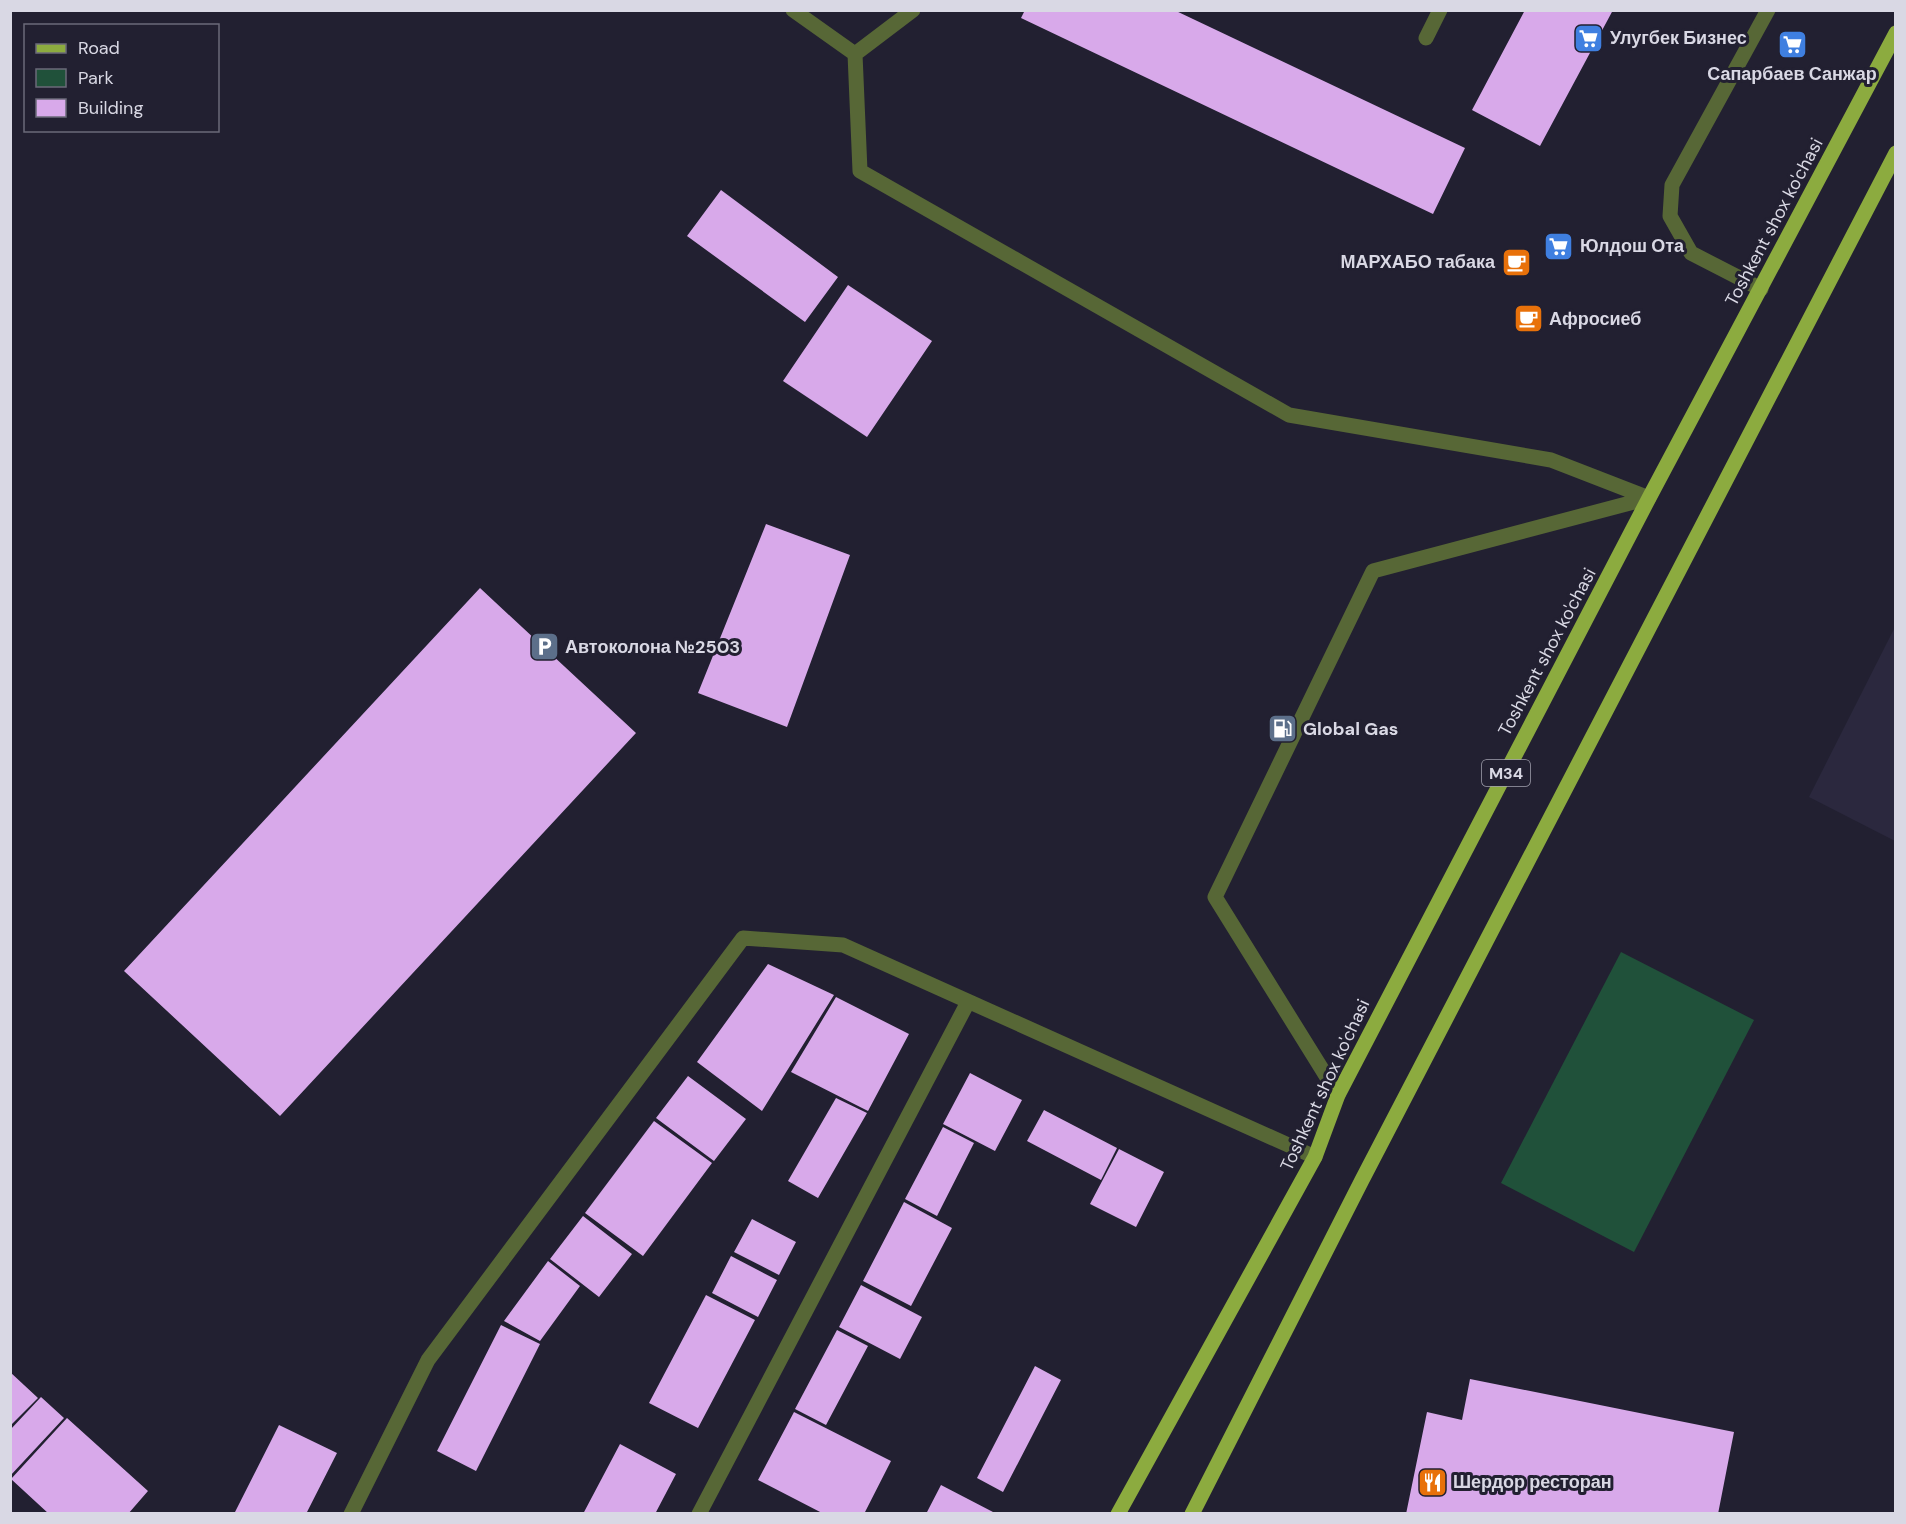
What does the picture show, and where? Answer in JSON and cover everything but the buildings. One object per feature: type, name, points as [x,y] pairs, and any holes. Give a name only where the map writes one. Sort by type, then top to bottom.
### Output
[{"type":"main road","name":"Toshkent shox ko'chasi","points":[[1118,1514],[1315,1157],[1338,1095],[1896,33]]},
{"type":"main road","points":[[1192,1514],[1362,1180],[1896,153]]},
{"type":"street","points":[[793,10],[855,54]]},
{"type":"street","points":[[855,54],[913,10]]},
{"type":"street","points":[[1426,38],[1440,10]]},
{"type":"street","points":[[1761,289],[1691,254],[1670,216],[1672,185],[1768,10]]},
{"type":"street","points":[[855,54],[860,171],[1288,415],[1551,460],[1650,498]]},
{"type":"street","points":[[1338,1095],[1215,897],[1373,571],[1650,498]]},
{"type":"street","points":[[351,1514],[428,1360],[743,938],[843,945],[1315,1157]]},
{"type":"street","points":[[699,1514],[968,1002]]},
{"type":"shaded area","points":[[1895,627],[1895,841],[1809,797]]},
{"type":"green space","points":[[1621,952],[1754,1020],[1634,1252],[1501,1183]]},
{"type":"place","name":"Улугбек Бизнес","points":[[1589,38]]},
{"type":"place","name":"Сапарбаев Санжар","points":[[1792,45]]},
{"type":"place","name":"Юлдош Ота","points":[[1559,246]]},
{"type":"place","name":"МАРХАБО табака","points":[[1516,262]]},
{"type":"place","name":"Афросиеб","points":[[1528,319]]},
{"type":"place","name":"Автоколона №2503","points":[[544,647]]},
{"type":"place","name":"Global Gas","points":[[1282,729]]},
{"type":"place","name":"Шердор ресторан","points":[[1432,1482]]}]
